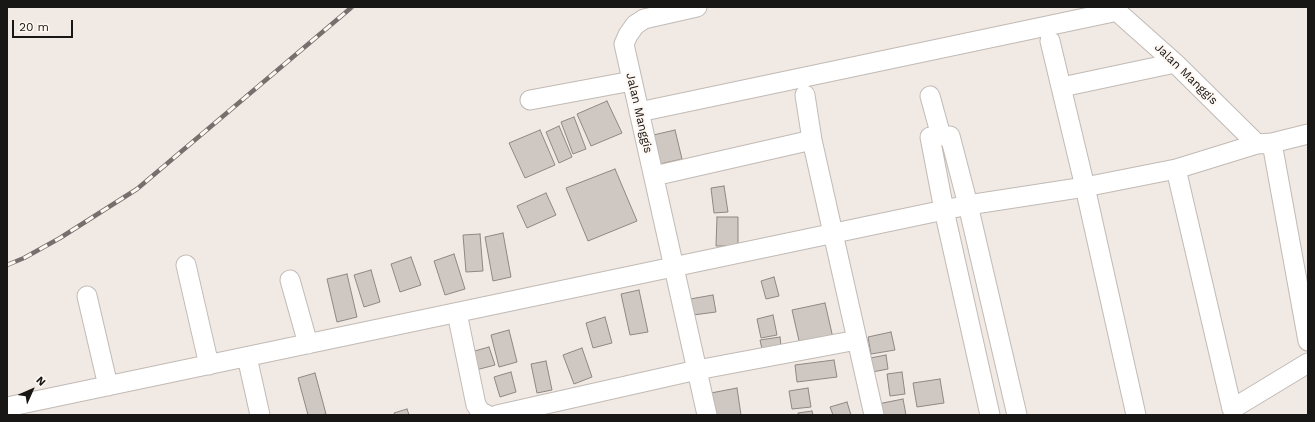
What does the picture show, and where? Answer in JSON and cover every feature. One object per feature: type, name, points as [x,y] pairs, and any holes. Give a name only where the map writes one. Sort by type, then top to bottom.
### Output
[{"type":"street","name":"Jalan Manggis","points":[[697,7],[644,19],[635,25],[624,44],[707,415]]},
{"type":"street","name":"Jalan Manggis","points":[[1115,9],[1264,143]]},
{"type":"street","points":[[639,112],[1115,9]]},
{"type":"street","points":[[1050,41],[1085,187],[1136,415]]},
{"type":"street","points":[[1062,87],[1175,62]]},
{"type":"street","points":[[530,100],[632,81]]},
{"type":"street","points":[[805,95],[812,140],[874,415]]},
{"type":"street","points":[[930,96],[940,136],[968,205],[1017,415]]},
{"type":"street","points":[[10,415],[7,407],[968,205],[1085,187],[1176,169],[1264,143],[1308,134]]},
{"type":"street","points":[[940,136],[944,210],[990,415]]},
{"type":"street","points":[[654,176],[812,140]]},
{"type":"street","points":[[1264,143],[1308,341]]},
{"type":"street","points":[[1176,169],[1232,409],[1308,363]]},
{"type":"street","points":[[186,265],[209,365]]},
{"type":"street","points":[[290,280],[308,344]]},
{"type":"street","points":[[87,296],[108,386]]},
{"type":"street","points":[[457,312],[476,405],[481,412],[487,415]]},
{"type":"street","points":[[497,415],[697,370],[857,340]]},
{"type":"street","points":[[976,356],[1002,350]]},
{"type":"street","points":[[247,357],[260,415]]},
{"type":"building","points":[[607,101],[622,133],[591,146],[577,114]]},
{"type":"building","points":[[574,117],[586,149],[573,154],[561,122]]},
{"type":"building","points":[[559,126],[572,157],[559,163],[546,132]]},
{"type":"building","points":[[540,130],[555,165],[525,178],[509,143]]},
{"type":"building","points":[[675,130],[682,159],[656,165],[649,136]]},
{"type":"building","points":[[615,169],[637,221],[588,241],[566,188]]},
{"type":"building","points":[[724,186],[728,212],[714,213],[711,188]]},
{"type":"building","points":[[546,193],[556,215],[527,228],[517,206]]},
{"type":"building","points":[[717,217],[738,217],[738,246],[716,246]]},
{"type":"building","points":[[503,233],[511,277],[493,281],[485,237]]},
{"type":"building","points":[[480,234],[483,271],[466,272],[463,235]]},
{"type":"building","points":[[454,254],[465,289],[445,295],[434,261]]},
{"type":"building","points":[[411,257],[421,285],[400,292],[391,264]]},
{"type":"building","points":[[371,270],[380,302],[364,307],[354,275]]},
{"type":"building","points":[[347,274],[357,317],[337,322],[327,279]]},
{"type":"building","points":[[774,277],[779,296],[766,299],[761,281]]},
{"type":"building","points":[[639,290],[648,332],[630,335],[621,294]]},
{"type":"building","points":[[713,295],[716,312],[693,315],[690,299]]},
{"type":"building","points":[[825,303],[833,338],[800,345],[792,310]]},
{"type":"building","points":[[773,315],[777,335],[761,338],[757,319]]},
{"type":"building","points":[[605,317],[612,343],[593,348],[586,323]]},
{"type":"building","points":[[509,330],[517,362],[499,367],[491,335]]},
{"type":"building","points":[[891,332],[895,350],[871,354],[868,337]]},
{"type":"building","points":[[780,337],[781,346],[762,349],[760,340]]},
{"type":"building","points":[[489,347],[495,365],[476,370],[471,352]]},
{"type":"building","points":[[582,348],[592,377],[574,384],[563,355]]},
{"type":"building","points":[[886,355],[888,369],[867,373],[865,359]]},
{"type":"building","points":[[834,360],[837,377],[797,382],[795,365]]},
{"type":"building","points":[[546,361],[552,390],[537,393],[531,364]]},
{"type":"building","points":[[511,372],[516,392],[500,397],[494,377]]},
{"type":"building","points":[[902,372],[905,394],[890,396],[887,374]]},
{"type":"building","points":[[315,373],[326,414],[308,415],[298,378]]},
{"type":"building","points":[[940,379],[944,403],[917,407],[913,383]]},
{"type":"building","points":[[737,388],[741,415],[714,415],[711,393]]},
{"type":"building","points":[[808,388],[811,407],[792,409],[789,391]]},
{"type":"building","points":[[903,399],[906,415],[880,415],[878,404]]},
{"type":"building","points":[[847,402],[851,415],[833,415],[830,407]]},
{"type":"building","points":[[407,409],[409,415],[395,415],[394,413]]},
{"type":"building","points":[[812,411],[813,415],[798,415],[798,413]]},
{"type":"railway","points":[[7,265],[24,258],[60,238],[137,189],[352,7]]}]
